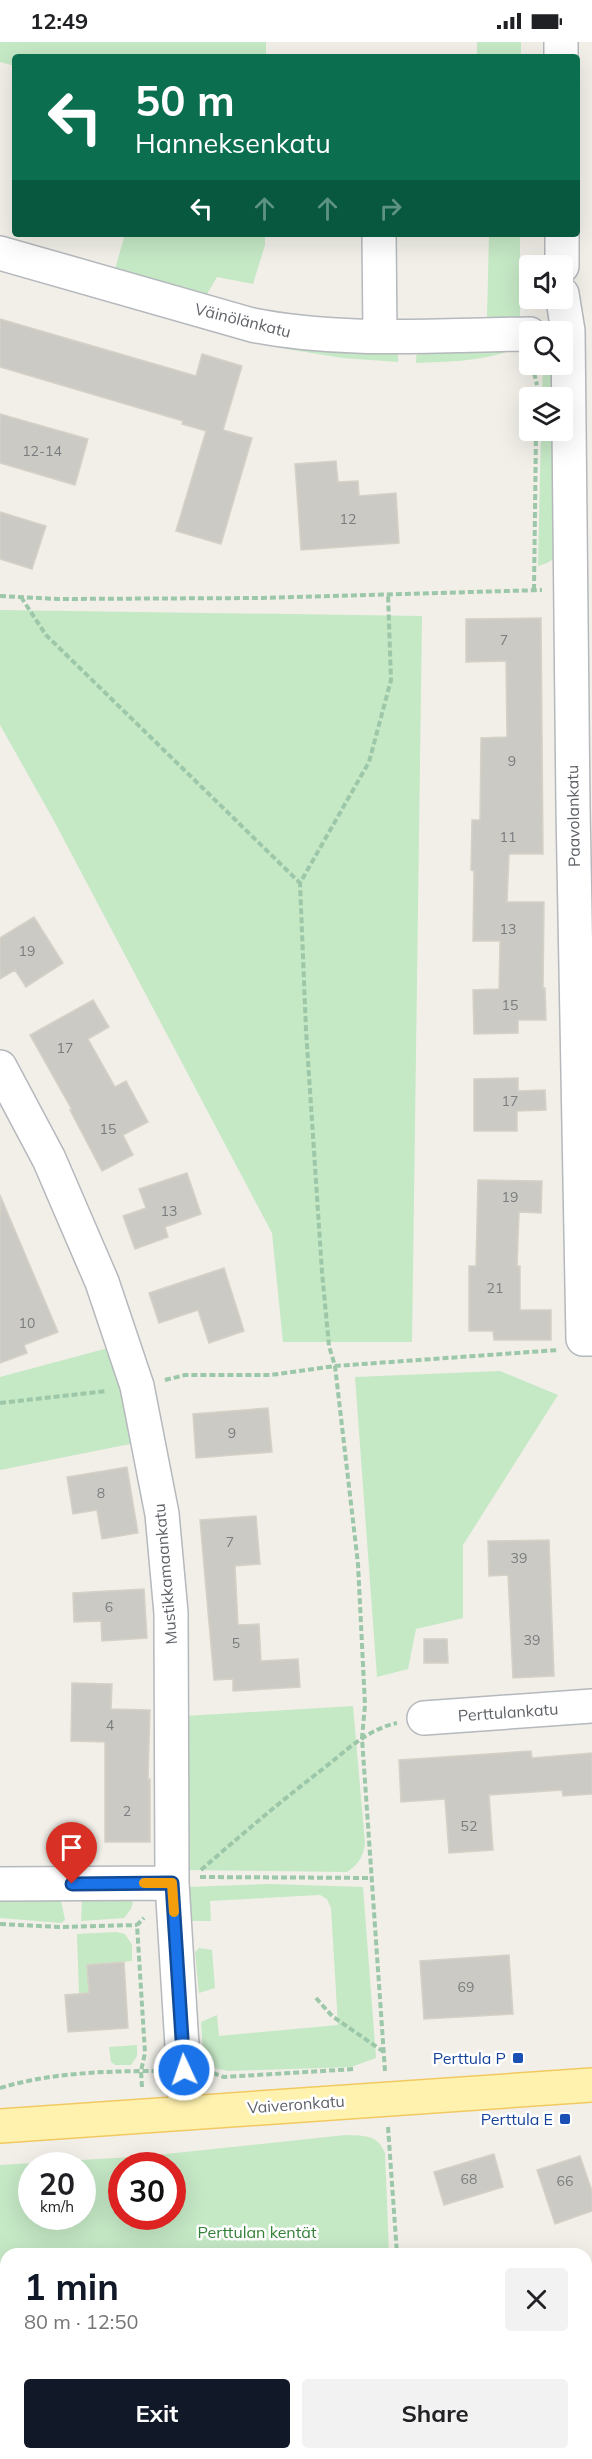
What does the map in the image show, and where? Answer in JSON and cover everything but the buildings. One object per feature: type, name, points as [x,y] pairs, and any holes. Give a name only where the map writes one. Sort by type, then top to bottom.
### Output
[{"type":"main road","name":"Vaiveronkatu","points":[[0,2126],[186,2111],[592,2085]]},
{"type":"street","points":[[379,237],[380,335]]},
{"type":"street","points":[[562,237],[562,255]]},
{"type":"street","name":"Väinölänkatu","points":[[0,253],[252,325],[310,334],[519,334]]},
{"type":"street","name":"Paavolankatu","points":[[573,375],[571,590],[583,808],[588,1339]]},
{"type":"street","name":"Mustikkamaankatu","points":[[0,1067],[49,1158],[102,1282],[137,1386],[162,1514],[171,1613],[183,1880],[186,2111]]},
{"type":"street","name":"Perttulankatu","points":[[424,1718],[592,1706]]},
{"type":"street","points":[[0,1884],[183,1880]]},
{"type":"path","points":[[534,590],[536,441]]},
{"type":"path","points":[[0,596],[58,599],[262,598],[571,590]]},
{"type":"path","points":[[385,2067],[362,1738],[365,1705],[358,1564],[335,1366],[329,1346],[322,1272],[306,1030],[300,883],[369,762],[391,680],[388,594]]},
{"type":"path","points":[[21,597],[46,635],[300,883]]},
{"type":"path","points":[[0,1403],[137,1386],[185,1376],[271,1375],[335,1366],[563,1349],[588,1339]]},
{"type":"path","points":[[183,1880],[362,1738],[382,1726],[424,1718]]},
{"type":"path","points":[[183,1880],[373,1878]]},
{"type":"path","points":[[0,1924],[59,1927],[137,1925]]},
{"type":"path","points":[[316,1998],[332,2016],[362,2035],[384,2053]]},
{"type":"path","points":[[374,2068],[396,2067]]},
{"type":"path","points":[[0,2088],[27,2080],[99,2072],[200,2069],[224,2077],[362,2069]]},
{"type":"path","points":[[388,2127],[397,2248]]},
{"type":"green space","points":[[0,42],[266,42],[266,54],[12,54],[12,65],[0,62]]},
{"type":"green space","points":[[477,42],[521,42],[521,54],[477,54]]},
{"type":"green space","points":[[124,237],[265,237],[265,245],[253,284],[217,277],[203,301],[114,273]]},
{"type":"green space","points":[[489,237],[520,237],[520,319],[487,318]]},
{"type":"green space","points":[[287,345],[398,346],[398,362],[343,358],[286,349]]},
{"type":"green space","points":[[417,345],[519,346],[482,358],[416,363]]},
{"type":"green space","points":[[543,375],[555,375],[556,387],[542,387]]},
{"type":"green space","points":[[541,441],[559,441],[560,555],[538,566]]},
{"type":"green space","points":[[0,610],[422,616],[412,1342],[283,1342],[272,1233],[53,819],[0,725]]},
{"type":"green space","points":[[112,1347],[135,1443],[0,1470],[0,1377]]},
{"type":"green space","points":[[500,1371],[558,1395],[463,1545],[463,1618],[416,1629],[408,1669],[377,1677],[355,1377]]},
{"type":"green space","points":[[353,1706],[365,1843],[362,1856],[355,1866],[347,1872],[186,1870],[185,1716]]},
{"type":"green space","points":[[269,1884],[363,1887],[376,2058],[351,2067],[228,2071],[204,2066],[201,2022],[217,2015],[219,2036],[338,2025],[331,1908],[327,1899],[320,1895],[210,1901],[211,1921],[190,1921],[187,1887]]},
{"type":"green space","points":[[0,1899],[61,1901],[65,1920],[61,1923],[0,1918]]},
{"type":"green space","points":[[125,1899],[133,1902],[124,1918],[81,1921],[82,1901]]},
{"type":"green space","points":[[116,1932],[125,1934],[132,1945],[132,1961],[87,1965],[89,1994],[79,1994],[77,1934]]},
{"type":"green space","points":[[199,1948],[212,1950],[215,1988],[199,1993],[195,1952]]},
{"type":"green space","points":[[137,2045],[137,2056],[131,2065],[115,2065],[111,2062],[109,2047]]},
{"type":"green space","name":"Perttulan kentät","points":[[346,2135],[374,2139],[385,2153],[389,2248],[0,2248],[0,2165],[18,2164],[18,2230],[96,2230],[96,2159],[108,2158],[108,2230],[186,2230],[185,2152]]},
{"type":"slow traffic","points":[[144,1883],[172,1883],[174,1912]]},
{"type":"place","name":"Perttula P","points":[[518,2058]]},
{"type":"place","name":"Perttula E","points":[[565,2119]]},
{"type":"route","points":[[72,1884],[172,1883],[184,2070]]}]
